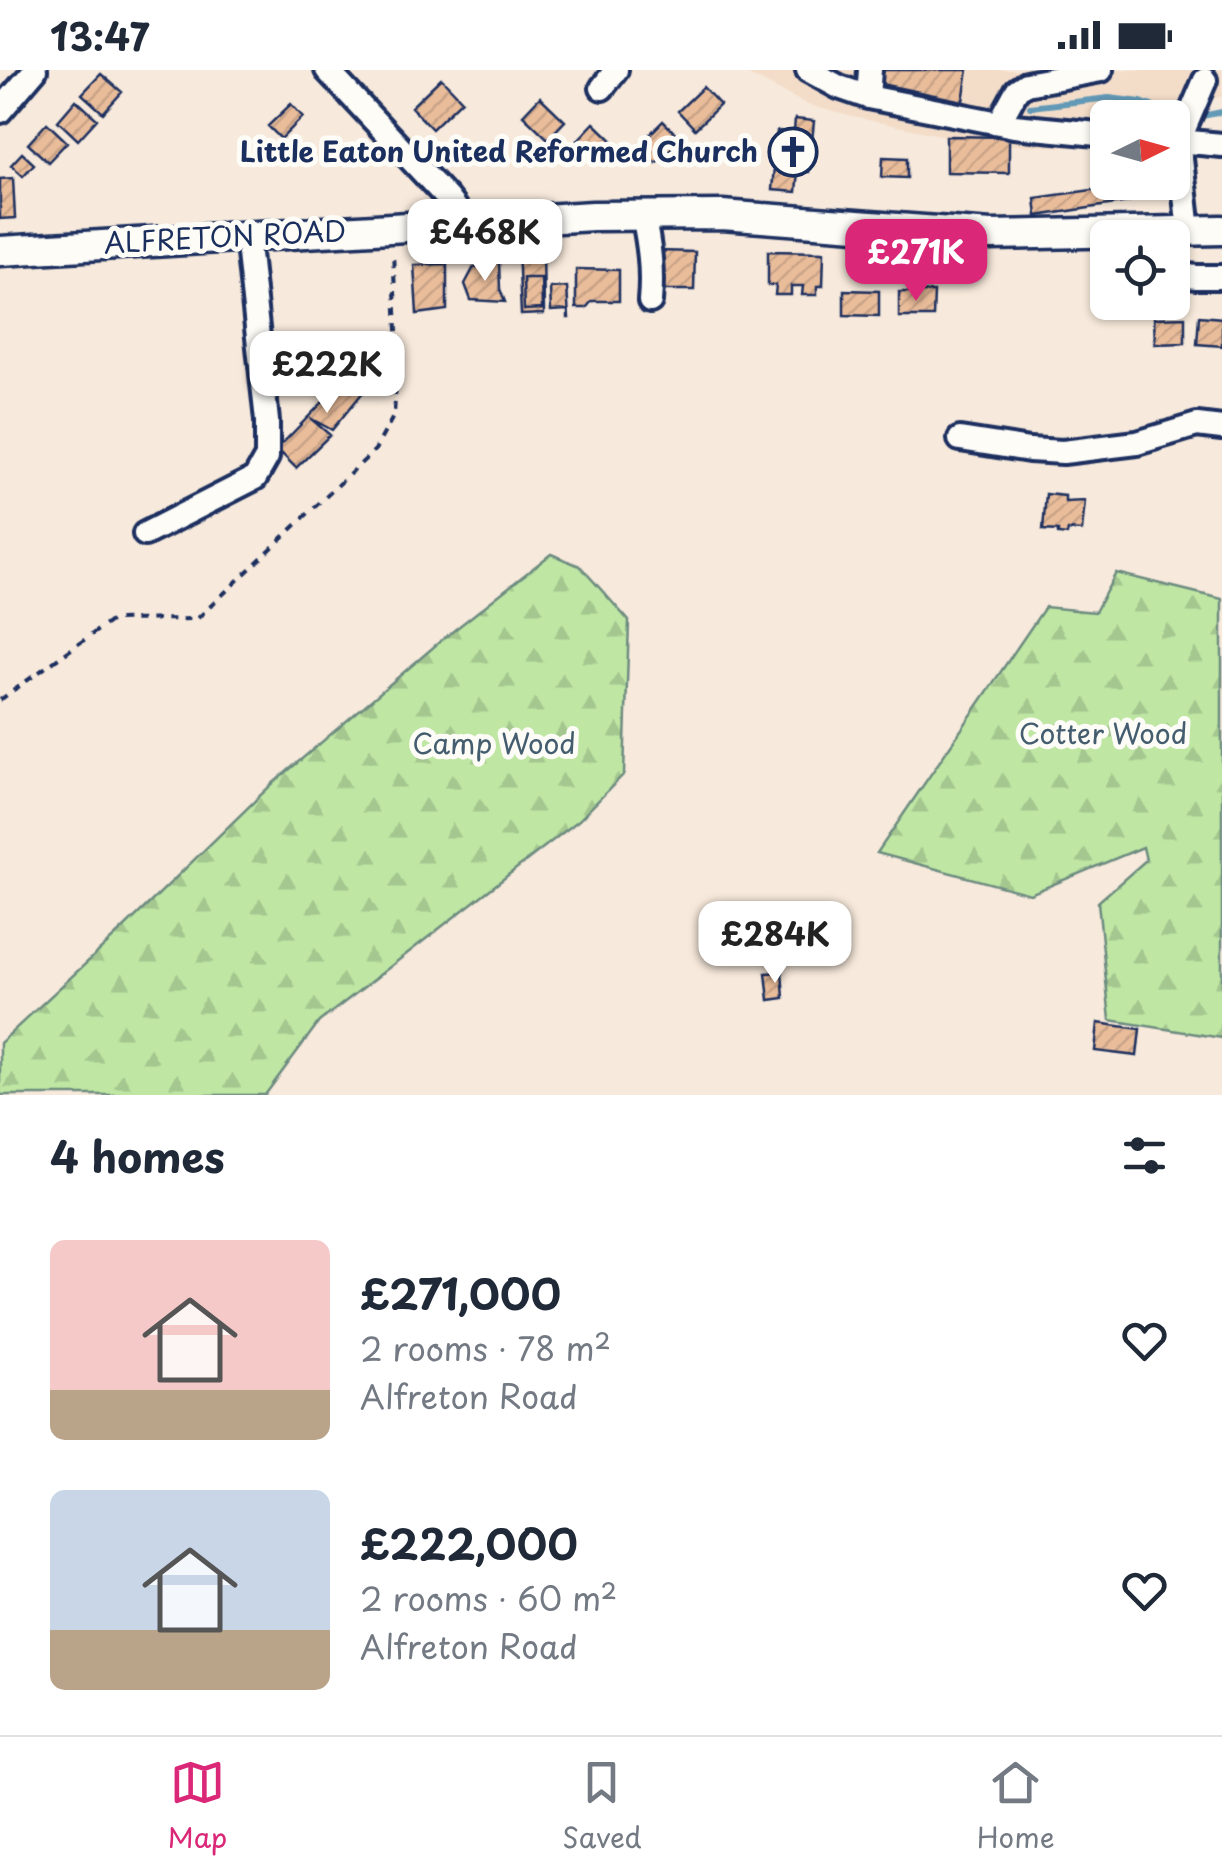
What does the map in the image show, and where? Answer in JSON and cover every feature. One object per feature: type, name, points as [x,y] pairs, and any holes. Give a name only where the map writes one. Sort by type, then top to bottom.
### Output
[{"type":"main road","name":"ALFRETON ROAD","points":[[0,251],[643,214],[722,215],[990,235],[1090,237]]},
{"type":"main road","name":"ALFRETON ROAD","points":[[1190,236],[1222,230]]},
{"type":"street","points":[[0,111],[35,70]]},
{"type":"street","points":[[808,70],[868,97],[999,123],[1090,133]]},
{"type":"street","points":[[868,97],[870,70]]},
{"type":"street","points":[[999,123],[1017,90],[1026,84],[1101,70]]},
{"type":"street","points":[[334,72],[466,223]]},
{"type":"street","points":[[1190,111],[1201,89]]},
{"type":"street","points":[[1190,138],[1222,145]]},
{"type":"street","points":[[643,214],[650,247],[650,300]]},
{"type":"street","points":[[146,534],[256,478],[267,457],[267,420],[246,235]]},
{"type":"street","points":[[1190,277],[1222,277]]},
{"type":"street","points":[[960,439],[1063,452],[1137,443],[1197,425],[1222,428]]},
{"type":"path","points":[[0,700],[112,620],[197,618],[375,450],[394,415],[398,349],[391,228]]},
{"type":"shaded area","points":[[739,70],[1222,70],[1222,96],[1207,101],[1190,123],[1190,100],[1090,100],[1090,147],[1010,145],[1009,173],[946,172],[946,136],[806,104]]},
{"type":"green space","name":"Camp Wood","points":[[551,554],[580,566],[629,621],[624,774],[579,820],[319,1022],[265,1095],[0,1095],[0,1043],[270,786],[443,639]]},
{"type":"green space","name":"Cotter Wood","points":[[1116,573],[1222,599],[1222,1038],[1110,1020],[1098,902],[1146,860],[1143,847],[1030,894],[877,853],[1045,607],[1095,612]]},
{"type":"building","points":[[878,70],[968,70],[963,101],[876,83]]},
{"type":"building","points":[[101,74],[122,92],[103,113],[82,94]]},
{"type":"building","points":[[441,78],[462,100],[432,129],[411,107]]},
{"type":"building","points":[[703,87],[720,105],[695,129],[678,111]]},
{"type":"building","points":[[540,97],[565,121],[548,139],[523,115]]},
{"type":"building","points":[[76,100],[97,119],[78,140],[58,121]]},
{"type":"building","points":[[291,104],[303,117],[281,139],[268,126]]},
{"type":"building","name":"Little Eaton United Reformed Church","points":[[795,119],[814,121],[809,172],[798,171],[796,192],[772,190],[777,131],[794,132]]},
{"type":"building","points":[[663,121],[681,139],[656,163],[639,145]]},
{"type":"building","points":[[47,123],[67,142],[48,162],[28,144]]},
{"type":"building","points":[[594,123],[619,147],[602,165],[577,141]]},
{"type":"building","points":[[946,136],[1009,137],[1009,173],[946,172]]},
{"type":"building","points":[[22,153],[34,164],[23,176],[11,165]]},
{"type":"building","points":[[883,157],[907,158],[907,178],[882,177]]},
{"type":"building","points":[[883,157],[907,158],[907,178],[882,177]]},
{"type":"building","points":[[13,178],[15,218],[0,219],[0,179]]},
{"type":"building","points":[[1090,190],[1090,200],[1134,200],[1037,216],[1035,198]]},
{"type":"building","points":[[543,245],[544,314],[521,315],[518,247]]},
{"type":"building","points":[[659,251],[695,252],[694,290],[658,290]]},
{"type":"building","points":[[768,251],[824,252],[823,286],[817,286],[817,295],[802,295],[803,286],[791,286],[791,295],[775,295],[776,285],[768,285]]},
{"type":"building","points":[[499,262],[500,289],[505,302],[471,300],[465,284],[474,267]]},
{"type":"building","points":[[447,264],[447,310],[417,314],[414,265]]},
{"type":"building","points":[[576,269],[619,270],[619,301],[592,301],[586,308],[576,308]]},
{"type":"building","points":[[523,278],[541,278],[542,309],[524,310]]},
{"type":"building","points":[[567,287],[569,318],[568,310],[551,311],[550,288]]},
{"type":"building","points":[[844,290],[879,291],[879,316],[844,315]]},
{"type":"building","points":[[899,292],[934,292],[933,317],[899,317]]},
{"type":"building","points":[[1199,316],[1222,318],[1222,346],[1197,344]]},
{"type":"building","points":[[1154,320],[1185,320],[1185,343],[1155,344]]},
{"type":"building","points":[[363,361],[378,374],[332,430],[310,418],[330,435],[296,468],[277,449]]},
{"type":"building","points":[[1046,494],[1065,496],[1065,502],[1085,501],[1082,531],[1068,530],[1067,535],[1043,530]]},
{"type":"building","points":[[782,972],[784,998],[769,1000],[766,973]]},
{"type":"building","points":[[1098,1023],[1140,1029],[1137,1056],[1095,1051]]},
{"type":"waterway","points":[[1030,107],[1109,98],[1197,117],[1222,112]]},
{"type":"place","name":"Little Eaton United Reformed Church","points":[[793,152]]}]
